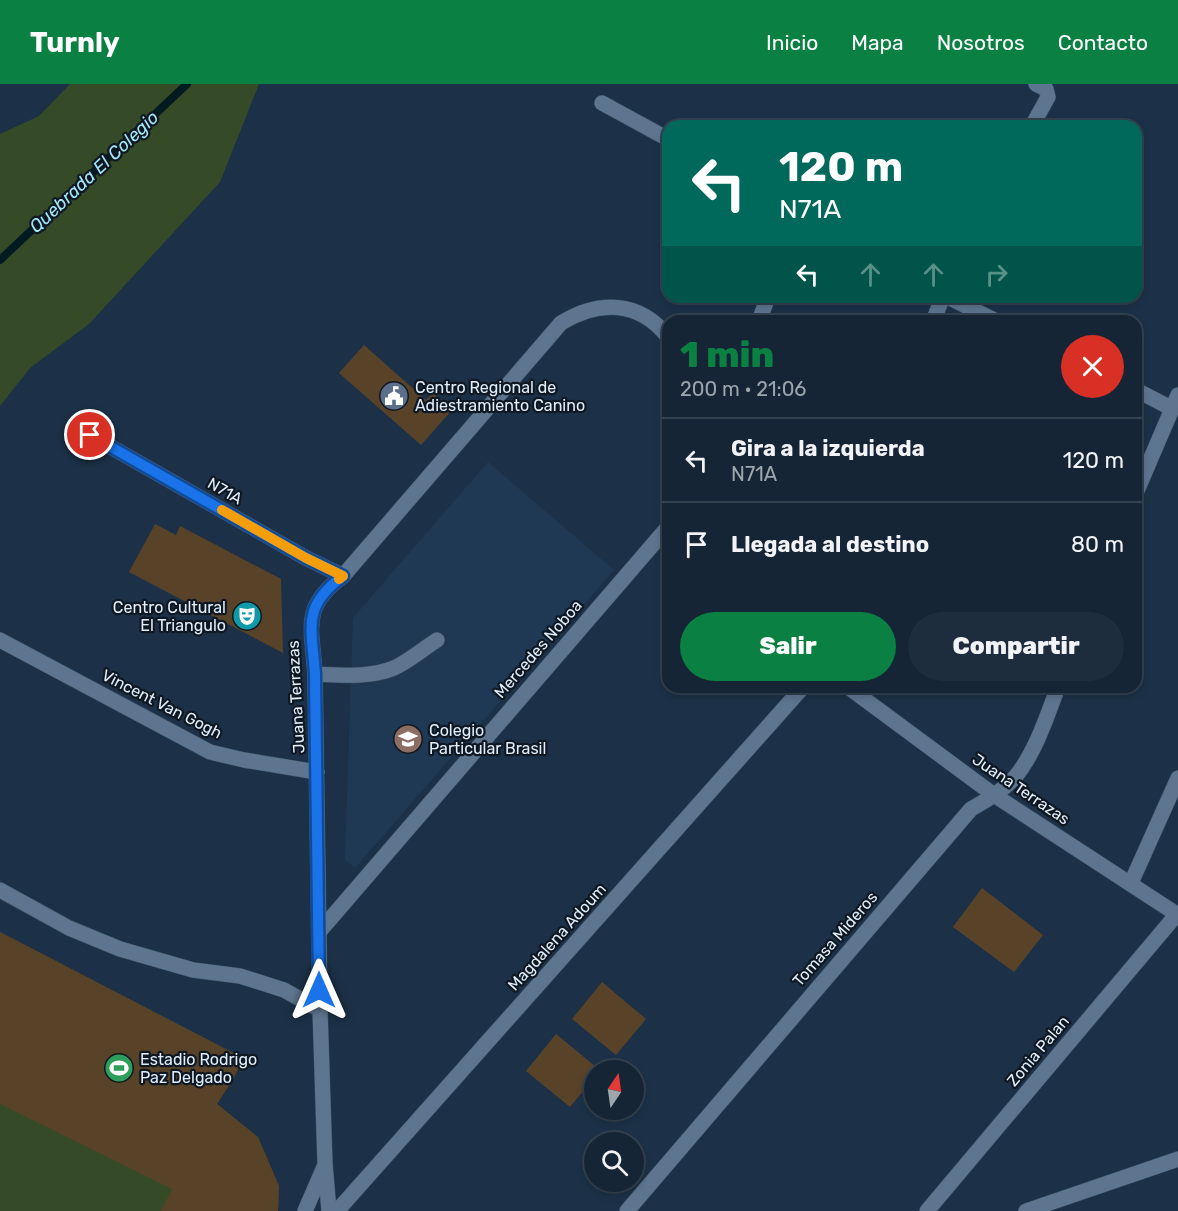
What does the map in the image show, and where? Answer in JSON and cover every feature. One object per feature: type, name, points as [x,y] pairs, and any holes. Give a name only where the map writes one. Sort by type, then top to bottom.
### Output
[{"type":"street","points":[[1035,120],[1048,97],[1046,89],[1036,84]]},
{"type":"street","points":[[602,103],[662,136]]},
{"type":"street","points":[[960,303],[984,315]]},
{"type":"street","name":"Juana Terrazas","points":[[329,1211],[325,1164],[320,1010],[315,674],[310,624],[314,606],[329,586],[343,576],[561,323],[578,312],[613,306],[645,316],[662,329]]},
{"type":"street","points":[[1142,392],[1175,401],[1142,479]]},
{"type":"street","name":"N71A","points":[[90,435],[306,558],[343,576]]},
{"type":"street","name":"Mercedes Noboa","points":[[319,932],[662,534]]},
{"type":"street","name":"Vincent Van Gogh","points":[[0,640],[210,752],[317,772]]},
{"type":"street","points":[[315,674],[371,674],[393,668],[437,640]]},
{"type":"street","name":"Magdalena Adoum","points":[[337,1211],[798,693]]},
{"type":"street","name":"Juana Terrazas","points":[[856,693],[994,795],[1178,914]]},
{"type":"street","name":"Tomasa Mideros","points":[[627,1211],[971,809],[994,795],[1016,776],[1031,750],[1055,693]]},
{"type":"street","points":[[1131,883],[1178,778]]},
{"type":"street","points":[[0,890],[69,928],[120,949],[193,970],[240,976],[284,990],[320,1010]]},
{"type":"street","name":"Zonia Palan","points":[[927,1211],[1178,914]]},
{"type":"street","points":[[1026,1211],[1178,1159]]},
{"type":"street","points":[[305,1211],[325,1164]]},
{"type":"shaded area","name":"Colegio Particular Brasil","points":[[488,462],[614,570],[355,868],[345,860],[353,618]]},
{"type":"green space","points":[[70,84],[259,84],[220,182],[89,324],[30,368],[0,406],[0,134],[39,116]]},
{"type":"green space","name":"Estadio Rodrigo Paz Delgado","points":[[0,932],[243,1058],[217,1104],[258,1137],[279,1186],[278,1211],[0,1211]]},
{"type":"building","name":"Centro Regional de Adiestramiento Canino","points":[[364,345],[426,400],[433,393],[452,410],[421,445],[339,373]]},
{"type":"building","name":"Centro Cultural El Triangulo","points":[[155,524],[176,535],[180,526],[281,579],[283,653],[129,572]]},
{"type":"building","points":[[982,888],[1043,935],[1014,972],[953,927]]},
{"type":"building","name":"Estadio Rodrigo Paz Delgado","points":[[0,932],[243,1058],[234,1078],[217,1104],[258,1137],[279,1186],[278,1211],[161,1211],[172,1189],[0,1104]]},
{"type":"building","points":[[602,982],[646,1019],[616,1055],[572,1019]]},
{"type":"building","points":[[556,1034],[588,1060],[584,1060],[584,1090],[570,1107],[526,1071]]},
{"type":"waterway","name":"Quebrada El Colegio","points":[[0,260],[187,84]]},
{"type":"slow traffic","points":[[222,510],[306,558],[343,576],[339,579]]},
{"type":"place","name":"Centro Regional de Adiestramiento Canino","points":[[394,396]]},
{"type":"place","name":"Centro Cultural El Triangulo","points":[[247,616]]},
{"type":"place","name":"Colegio Particular Brasil","points":[[408,739]]},
{"type":"place","name":"Estadio Rodrigo Paz Delgado","points":[[119,1068]]},
{"type":"route","points":[[90,435],[306,558],[343,576],[329,586],[314,606],[310,624],[315,674],[319,990]]}]
